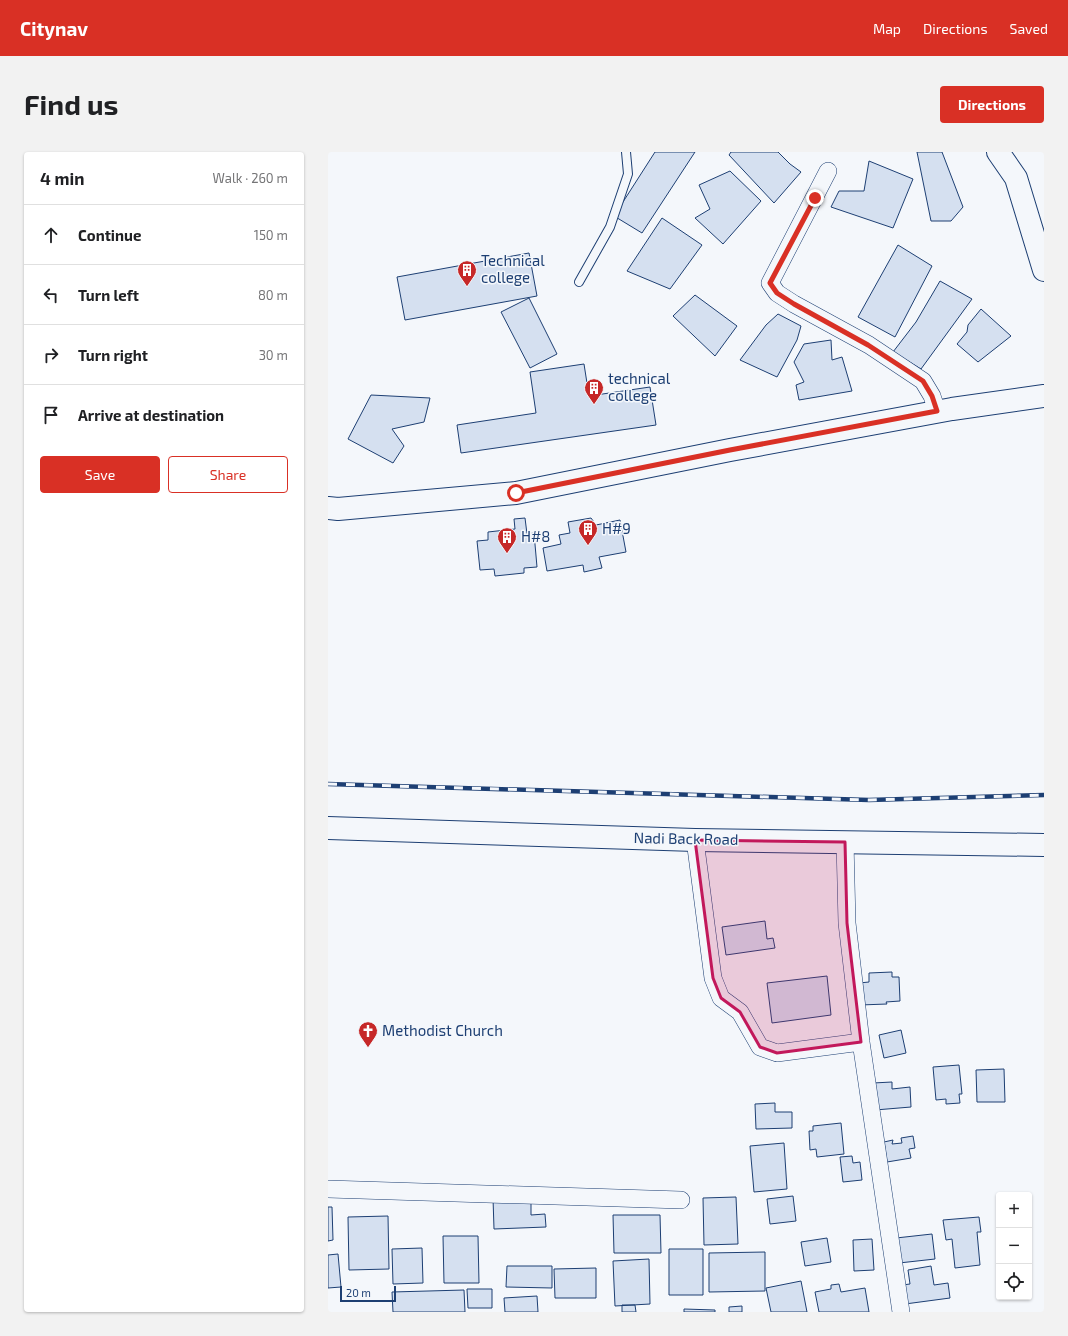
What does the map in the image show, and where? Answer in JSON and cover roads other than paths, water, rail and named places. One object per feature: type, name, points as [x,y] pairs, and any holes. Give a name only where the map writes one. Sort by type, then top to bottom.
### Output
[{"type":"main road","points":[[998,152],[1016,178],[1044,270]]},
{"type":"main road","points":[[328,508],[338,509],[516,493],[737,448],[937,411],[1044,396]]},
{"type":"main road","name":"Nadi Back Road","points":[[328,828],[695,840],[1044,845]]},
{"type":"street","points":[[828,171],[770,283],[777,293],[794,304],[868,345],[923,381],[932,396],[937,411]]},
{"type":"street","points":[[695,840],[713,978],[721,998],[740,1012],[760,1047],[777,1053],[861,1042]]},
{"type":"street","points":[[845,842],[847,923],[861,1042],[901,1312]]},
{"type":"street","points":[[328,1189],[681,1200]]},
{"type":"lane","points":[[579,282],[610,227],[628,174],[626,152]]},
{"type":"railway","points":[[328,784],[869,800],[1044,795]]},
{"type":"place","name":"Technical college","points":[[467,287]]},
{"type":"place","name":"technical college","points":[[594,405]]},
{"type":"place","name":"H#9","points":[[588,546]]},
{"type":"place","name":"H#8","points":[[507,554]]},
{"type":"place","name":"Methodist Church","points":[[368,1048]]}]
